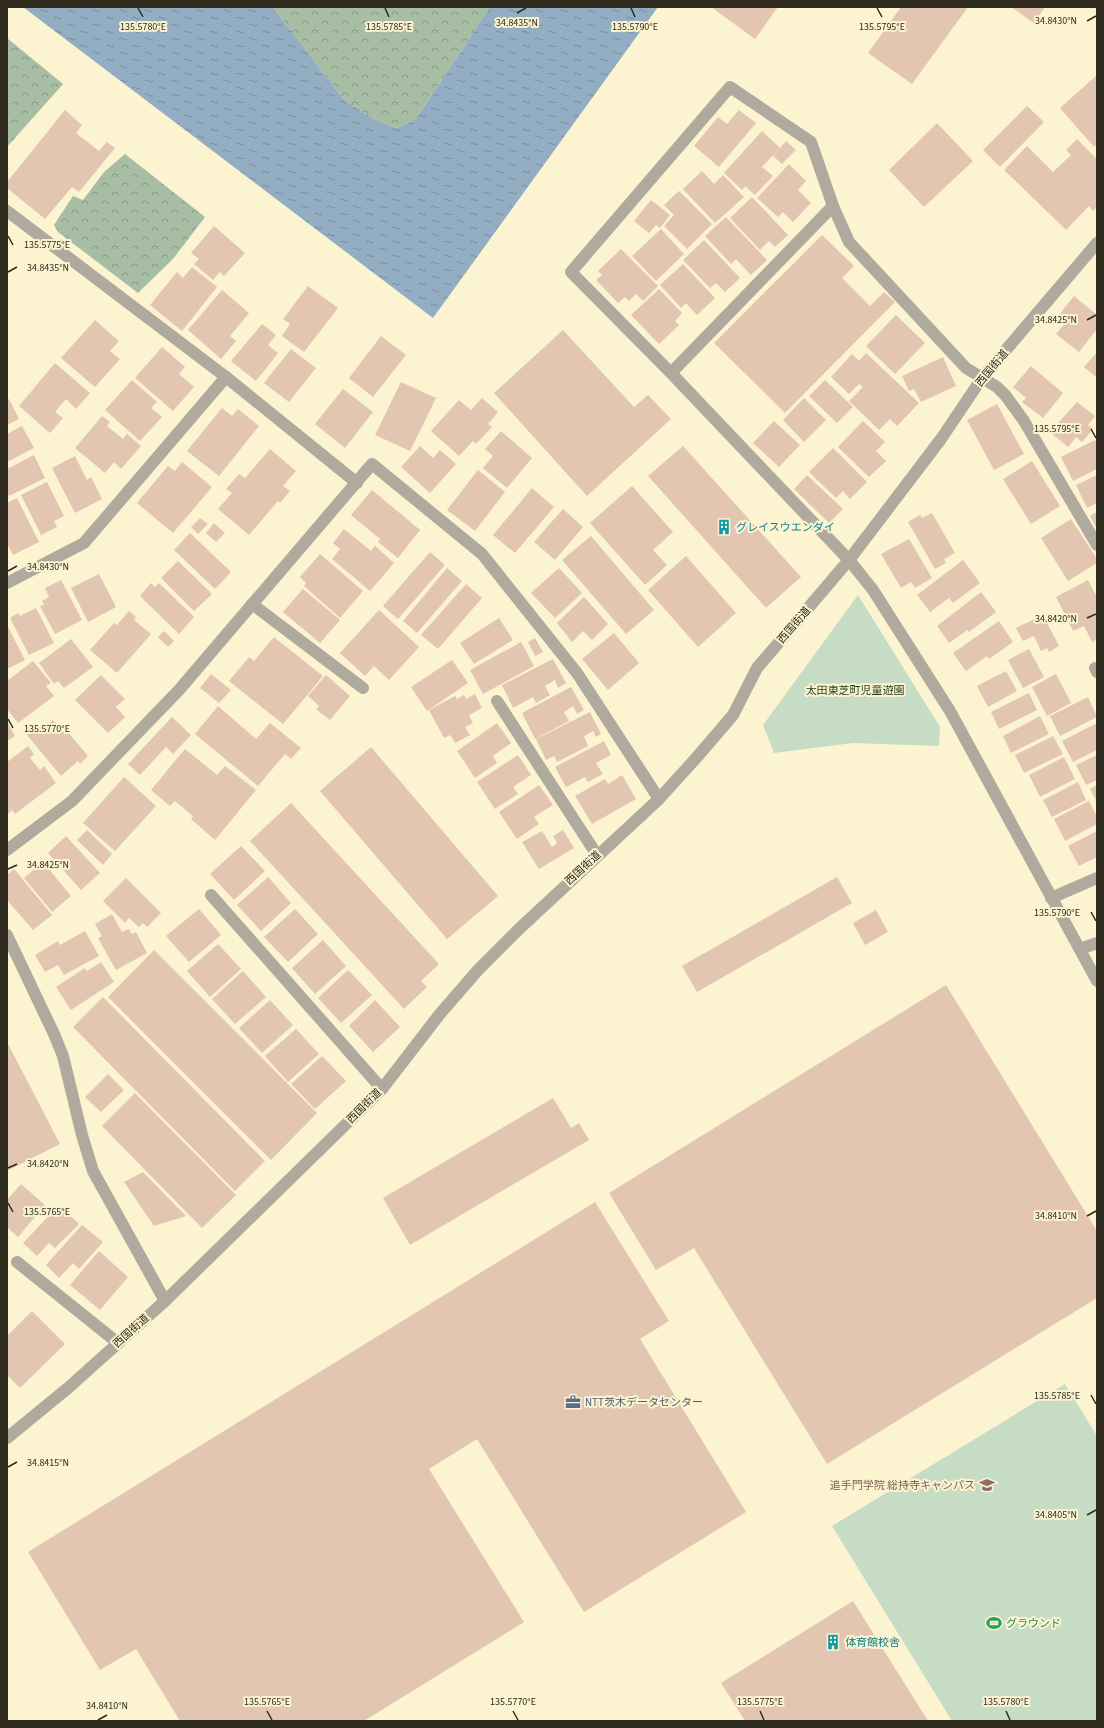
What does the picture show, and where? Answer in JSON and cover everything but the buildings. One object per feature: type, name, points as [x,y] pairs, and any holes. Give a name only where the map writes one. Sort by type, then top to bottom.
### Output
[{"type":"street","points":[[1097,545],[1024,421],[1006,396],[997,387],[966,368],[849,242],[833,206],[812,142],[730,87],[571,272],[671,373],[849,560],[873,590],[950,711],[1097,981]]},
{"type":"street","points":[[671,373],[833,206]]},
{"type":"street","points":[[7,211],[226,377],[357,483]]},
{"type":"street","name":"西国街道","points":[[7,1438],[68,1388],[164,1301],[382,1089],[439,1015],[478,970],[597,855],[659,799],[733,715],[757,668],[849,560],[941,439],[982,378],[1097,243]]},
{"type":"street","points":[[7,582],[84,542],[226,377]]},
{"type":"street","points":[[7,850],[72,801],[179,690],[372,464],[482,554],[576,673],[659,799]]},
{"type":"street","points":[[252,604],[363,688]]},
{"type":"street","points":[[497,701],[597,855]]},
{"type":"street","points":[[1051,898],[1097,878]]},
{"type":"street","points":[[211,895],[382,1089]]},
{"type":"street","points":[[7,935],[63,1056],[82,1136],[93,1171],[164,1301]]},
{"type":"street","points":[[1080,950],[1097,943]]},
{"type":"street","points":[[17,1262],[118,1343]]},
{"type":"green space","points":[[273,7],[490,7],[416,119],[397,128],[379,122],[345,101]]},
{"type":"green space","points":[[7,38],[63,84],[7,147]]},
{"type":"green space","points":[[125,154],[205,217],[173,259],[138,293],[58,232],[54,225],[73,196],[83,200],[104,172]]},
{"type":"green space","name":"太田東芝町児童遊園","points":[[858,595],[940,727],[939,746],[853,743],[774,753],[763,725]]},
{"type":"green space","name":"グラウンド","points":[[1065,1384],[1097,1436],[1097,1721],[952,1721],[832,1526]]},
{"type":"water","points":[[23,7],[273,7],[345,101],[379,122],[397,128],[416,119],[490,7],[658,7],[433,318]]},
{"type":"place","name":"グレイスウエンダイ","points":[[724,527]]},
{"type":"place","name":"NTT茨木データセンター","points":[[573,1402]]},
{"type":"place","name":"追手門学院 総持寺キャンパス","points":[[987,1485]]},
{"type":"place","name":"グラウンド","points":[[994,1623]]},
{"type":"place","name":"体育館校舎","points":[[833,1642]]}]
